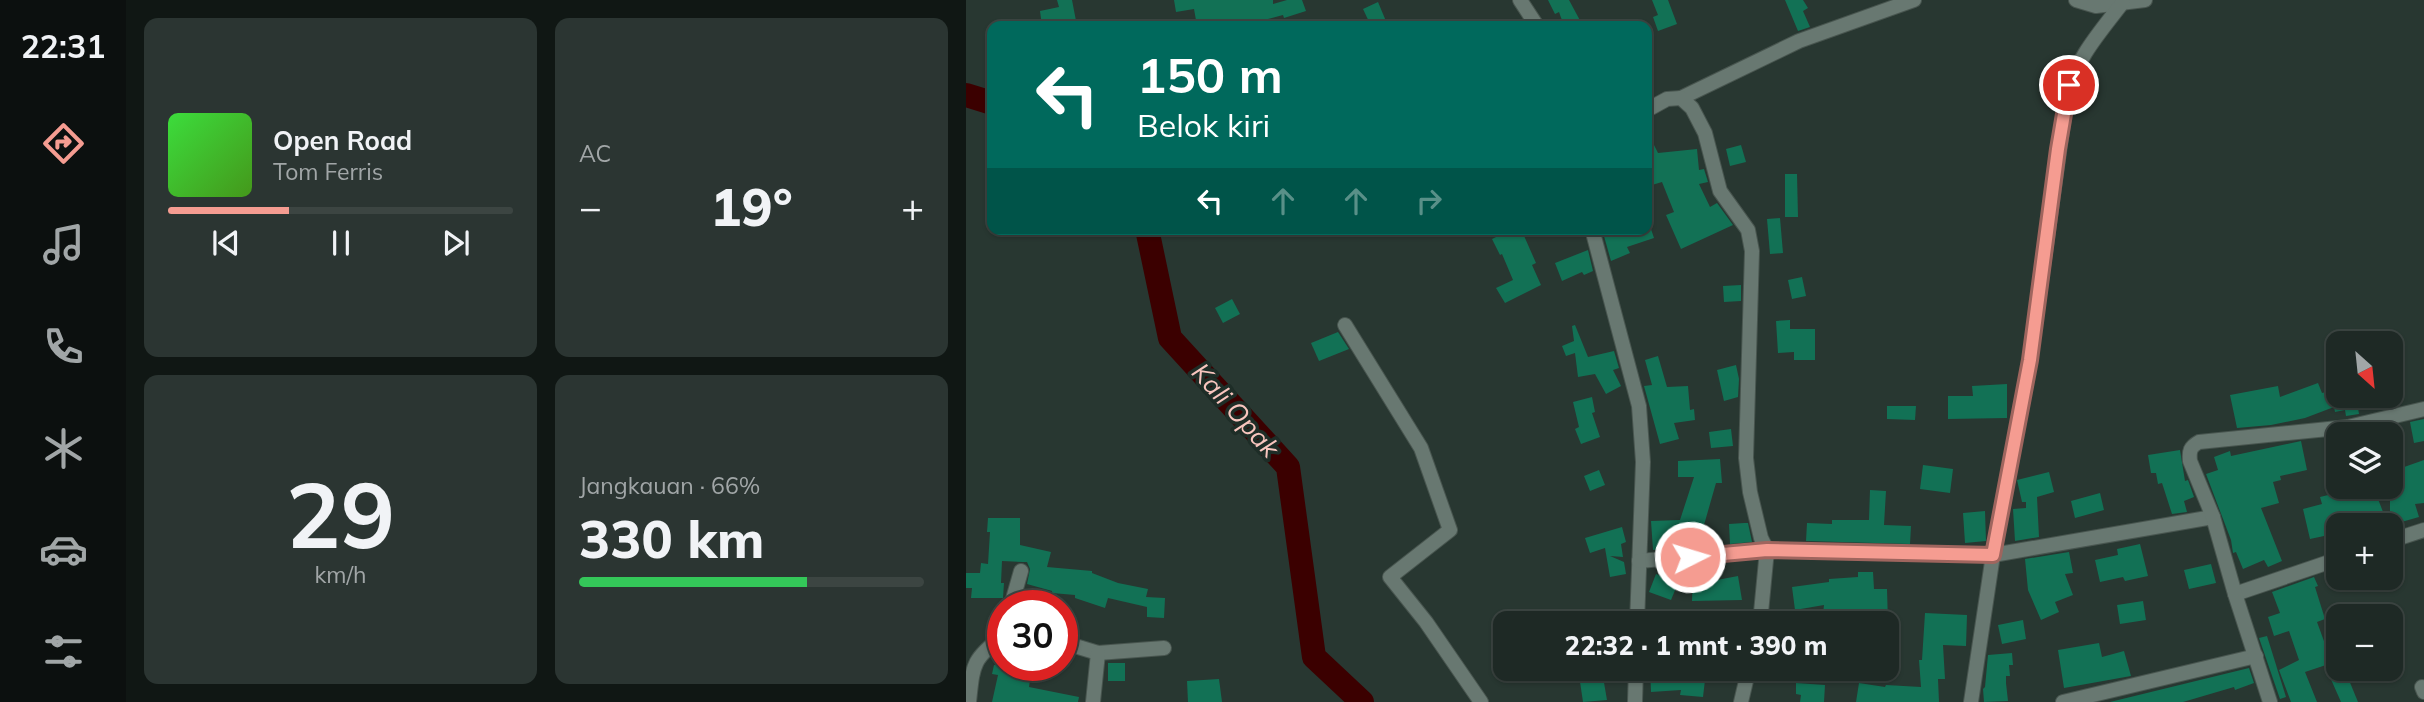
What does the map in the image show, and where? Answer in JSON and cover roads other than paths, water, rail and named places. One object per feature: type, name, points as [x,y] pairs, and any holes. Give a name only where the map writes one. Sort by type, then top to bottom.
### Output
[{"type":"street","points":[[1520,0],[1534,21]]},
{"type":"street","points":[[1652,107],[1667,99],[1681,98],[1799,41],[1914,0]]},
{"type":"street","points":[[2076,0],[2096,6],[2145,0]]},
{"type":"street","points":[[1970,702],[1993,555],[2030,360],[2067,94],[2084,53],[2123,2]]},
{"type":"street","points":[[1681,98],[1692,108],[1705,133],[1720,191],[1744,222],[1752,251],[1746,458],[1750,492],[1761,538],[1767,550],[1761,611]]},
{"type":"street","points":[[1594,235],[1639,406],[1643,462],[1637,611]]},
{"type":"street","points":[[1345,325],[1420,448],[1450,530],[1390,577],[1426,622],[1481,702]]},
{"type":"street","points":[[2270,702],[2213,517],[2190,461],[2191,446],[2199,442],[2348,427],[2424,409]]},
{"type":"street","points":[[1639,561],[1767,550],[1993,555],[2213,517]]},
{"type":"street","points":[[2403,537],[2424,530]]},
{"type":"street","points":[[2235,594],[2326,563]]},
{"type":"street","points":[[1016,590],[1021,571]]},
{"type":"street","points":[[1078,647],[1098,653],[1164,648]]},
{"type":"street","points":[[969,702],[973,668],[977,658],[987,648]]},
{"type":"street","points":[[1093,702],[1098,653]]},
{"type":"street","points":[[2063,702],[2256,656]]},
{"type":"street","points":[[1635,702],[1636,681]]},
{"type":"street","points":[[1741,702],[1746,681]]},
{"type":"waterway","name":"Kali Opak","points":[[966,95],[987,101]]},
{"type":"waterway","name":"Kali Opak","points":[[1148,235],[1170,338],[1288,467],[1314,657],[1362,702]]}]
